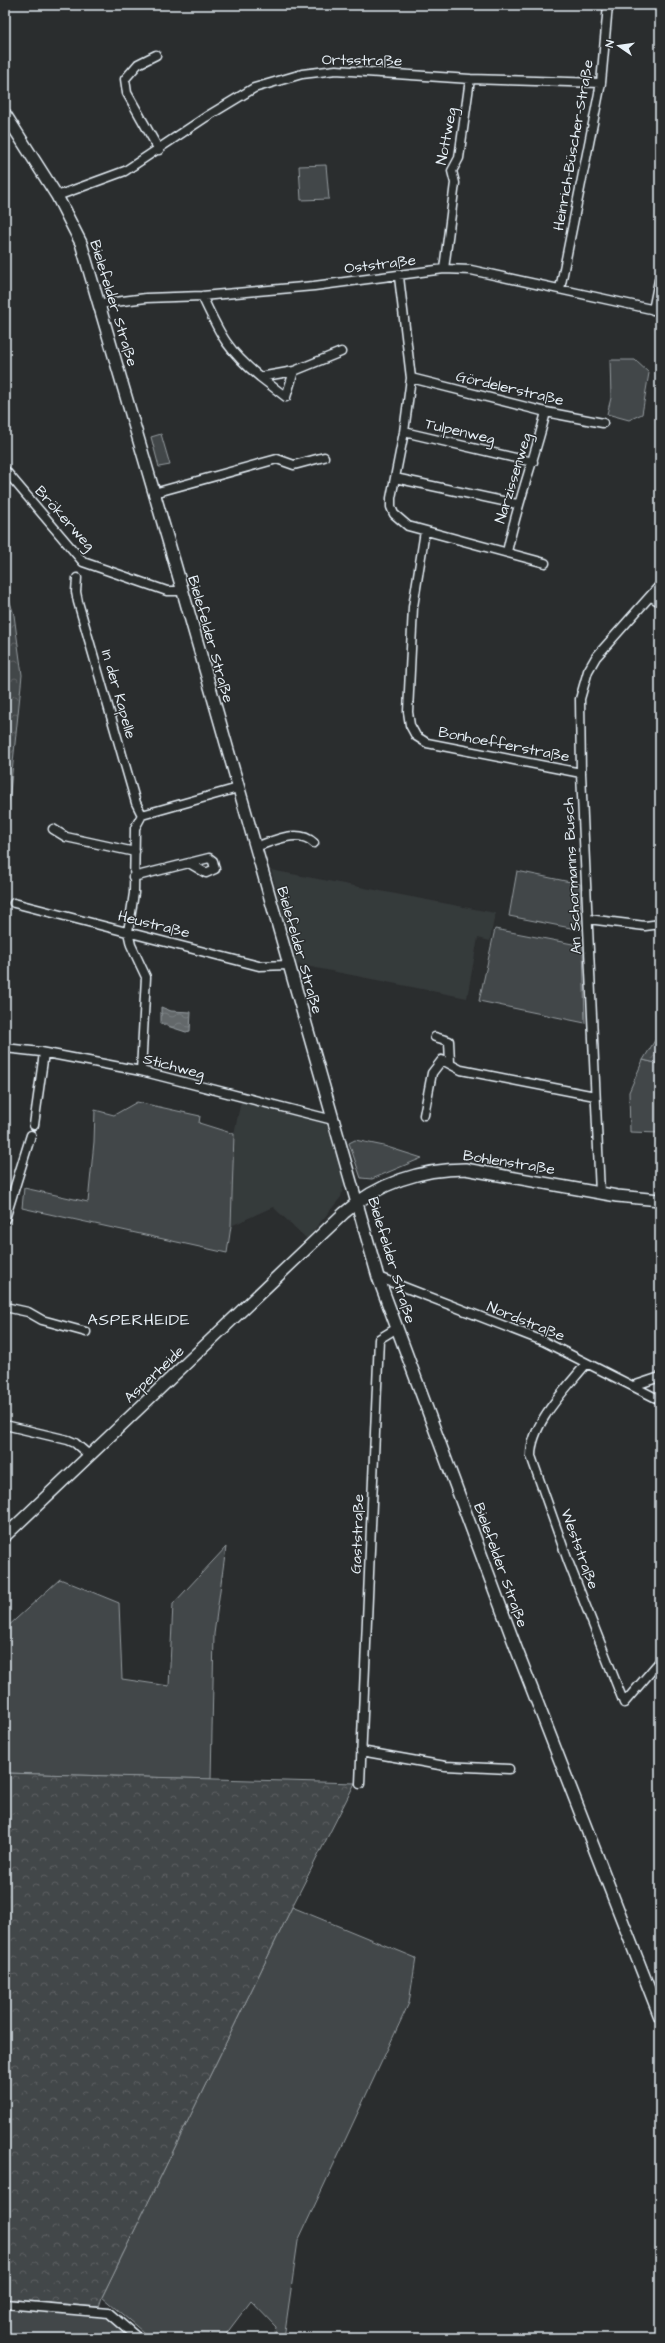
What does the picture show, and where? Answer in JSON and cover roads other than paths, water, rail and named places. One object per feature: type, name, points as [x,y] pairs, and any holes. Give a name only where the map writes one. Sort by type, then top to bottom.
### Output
[{"type":"main road","name":"Bielefelder Straße","points":[[5,114],[57,196],[81,243],[358,1201],[378,1276],[516,1648],[660,2018]]},
{"type":"main road","name":"Bohlenstraße","points":[[358,1201],[393,1183],[416,1174],[449,1169],[490,1172],[600,1193],[660,1200]]},
{"type":"main road","name":"Asperheide","points":[[5,1536],[358,1201]]},
{"type":"street","name":"Heinrich-Büscher-Straße","points":[[560,289],[601,83],[608,5]]},
{"type":"street","points":[[156,55],[138,64],[125,79],[127,93],[159,150]]},
{"type":"street","name":"Ortsstraße","points":[[57,196],[125,171],[159,150],[206,117],[254,88],[302,74],[336,70],[470,80],[601,83]]},
{"type":"street","name":"Nottweg","points":[[444,269],[455,183],[452,171],[459,158],[470,80]]},
{"type":"street","name":"Oststraße","points":[[99,304],[146,298],[202,296],[399,277],[444,269],[471,270],[657,310]]},
{"type":"street","points":[[657,310],[660,275]]},
{"type":"street","points":[[399,277],[411,378],[404,432],[391,498],[394,514],[408,526],[545,563]]},
{"type":"street","points":[[202,296],[221,336],[238,358],[286,397],[294,371]]},
{"type":"street","points":[[260,377],[294,371],[341,352]]},
{"type":"street","name":"Gördelerstraße","points":[[411,378],[546,412],[603,423]]},
{"type":"street","name":"Narzissenweg","points":[[506,552],[518,504],[533,462],[546,412]]},
{"type":"street","name":"Tulpenweg","points":[[404,432],[533,462]]},
{"type":"street","points":[[154,493],[277,458],[294,465],[324,457]]},
{"type":"street","name":"Brökerweg","points":[[5,470],[83,562],[167,591],[182,592]]},
{"type":"street","points":[[395,478],[518,504]]},
{"type":"street","name":"Bonhoefferstraße","points":[[425,531],[413,607],[408,689],[408,712],[410,725],[416,736],[427,743],[581,773]]},
{"type":"street","name":"In der Kapelle","points":[[78,578],[76,592],[78,602],[136,803],[142,815]]},
{"type":"street","name":"An Schormanns Busch","points":[[600,1193],[581,773],[580,707],[588,671],[607,643],[651,597],[660,585]]},
{"type":"street","points":[[651,597],[660,602]]},
{"type":"street","points":[[141,1071],[146,977],[131,945],[128,932],[134,893],[133,877],[135,828],[142,815],[238,788]]},
{"type":"street","points":[[53,829],[66,838],[134,852]]},
{"type":"street","points":[[255,847],[297,835],[308,837],[314,843]]},
{"type":"street","points":[[133,877],[189,863]]},
{"type":"street","name":"Heustraße","points":[[14,903],[259,966],[289,965]]},
{"type":"street","points":[[588,919],[644,926],[660,924]]},
{"type":"street","points":[[424,1115],[432,1074],[446,1061],[449,1041],[435,1037]]},
{"type":"street","name":"Stichweg","points":[[5,1048],[44,1053],[141,1071],[334,1120]]},
{"type":"street","points":[[34,1125],[44,1053]]},
{"type":"street","points":[[446,1061],[461,1070],[595,1096]]},
{"type":"street","points":[[5,1219],[31,1135]]},
{"type":"street","name":"Nordstraße","points":[[378,1276],[543,1341],[660,1400]]},
{"type":"street","points":[[5,1307],[28,1312],[42,1320],[86,1332]]},
{"type":"street","name":"Gaststraße","points":[[360,1784],[379,1339],[397,1328]]},
{"type":"street","name":"Weststraße","points":[[586,1364],[538,1427],[531,1446],[531,1456],[568,1561],[624,1703],[660,1661]]},
{"type":"street","points":[[633,1386],[660,1377]]},
{"type":"street","points":[[5,1425],[68,1440],[75,1443],[90,1456]]},
{"type":"street","points":[[361,1751],[445,1766],[509,1769]]},
{"type":"street","points":[[5,2304],[109,2313],[138,2338]]},
{"type":"water","points":[[161,1007],[171,1011],[191,1012],[190,1031],[186,1032],[161,1024]]},
{"type":"district","name":"ASPERHEIDE","points":[[139,1319]]}]
